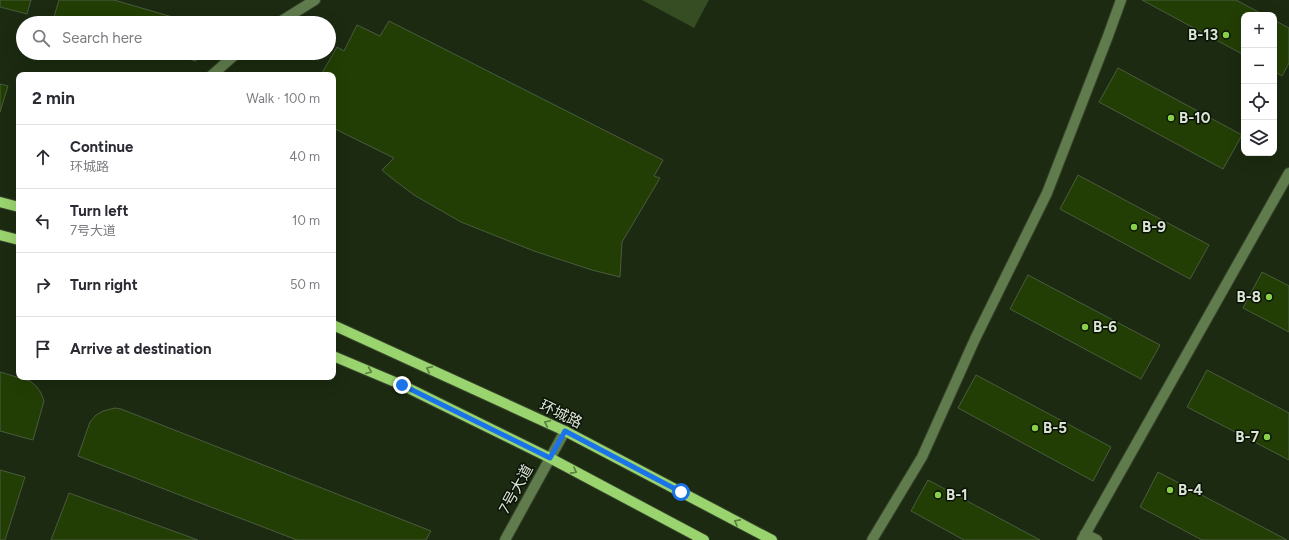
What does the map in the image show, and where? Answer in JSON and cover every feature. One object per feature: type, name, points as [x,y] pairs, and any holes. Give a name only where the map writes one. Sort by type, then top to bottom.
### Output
[{"type":"main road","points":[[0,202],[16,206]]},
{"type":"main road","points":[[0,235],[16,239]]},
{"type":"main road","name":"环城路","points":[[336,326],[565,431],[772,540]]},
{"type":"main road","points":[[336,357],[402,385],[550,458],[704,540]]},
{"type":"street","points":[[289,16],[315,0]]},
{"type":"street","points":[[872,540],[922,457],[975,339],[1047,193],[1108,36],[1120,0]]},
{"type":"street","points":[[215,72],[229,60]]},
{"type":"street","points":[[1097,540],[1084,537],[1289,173]]},
{"type":"street","name":"7号大道","points":[[506,540],[565,431]]},
{"type":"green space","points":[[642,0],[709,0],[694,28]]},
{"type":"building","points":[[0,0],[31,0],[27,14],[0,7]]},
{"type":"building","points":[[59,0],[114,0],[169,16],[54,16]]},
{"type":"building","name":"B-13","points":[[1142,0],[1236,0],[1258,12],[1241,12],[1241,53]]},
{"type":"building","points":[[389,21],[663,160],[654,176],[660,178],[622,242],[620,277],[592,270],[534,251],[461,222],[414,195],[382,170],[394,158],[336,129],[336,72],[323,72],[330,60],[336,60],[337,47],[344,51],[357,25],[380,36]]},
{"type":"building","points":[[1277,22],[1289,28],[1289,63],[1282,76],[1277,73]]},
{"type":"building","name":"B-10","points":[[1118,68],[1241,134],[1241,137],[1223,169],[1099,102]]},
{"type":"building","points":[[0,84],[8,86],[0,112]]},
{"type":"building","name":"B-9","points":[[1078,175],[1209,245],[1190,279],[1060,209]]},
{"type":"building","name":"B-8","points":[[1262,272],[1289,286],[1289,332],[1243,308]]},
{"type":"building","name":"B-6","points":[[1028,275],[1160,345],[1141,379],[1010,309]]},
{"type":"building","name":"B-7","points":[[1207,370],[1289,413],[1289,460],[1187,407]]},
{"type":"building","points":[[0,372],[16,377],[16,380],[30,381],[37,387],[44,401],[33,440],[0,431]]},
{"type":"building","name":"B-5","points":[[976,375],[1111,447],[1093,481],[958,408]]},
{"type":"building","points":[[115,408],[121,409],[431,531],[426,540],[297,540],[78,456],[90,422],[96,415],[103,411]]},
{"type":"building","points":[[0,470],[25,477],[5,540],[0,540]]},
{"type":"building","name":"B-4","points":[[1158,472],[1287,540],[1202,540],[1140,507]]},
{"type":"building","name":"B-1","points":[[928,480],[1040,540],[964,540],[911,511]]},
{"type":"building","points":[[69,493],[198,540],[51,540]]},
{"type":"place","name":"B-13","points":[[1226,35]]},
{"type":"place","name":"B-10","points":[[1171,118]]},
{"type":"place","name":"B-9","points":[[1134,227]]},
{"type":"place","name":"B-8","points":[[1269,297]]},
{"type":"place","name":"B-6","points":[[1085,327]]},
{"type":"place","name":"B-5","points":[[1035,428]]},
{"type":"place","name":"B-7","points":[[1267,437]]},
{"type":"place","name":"B-4","points":[[1170,490]]},
{"type":"place","name":"B-1","points":[[938,495]]},
{"type":"route","points":[[402,385],[550,458],[565,431],[681,492]]}]
